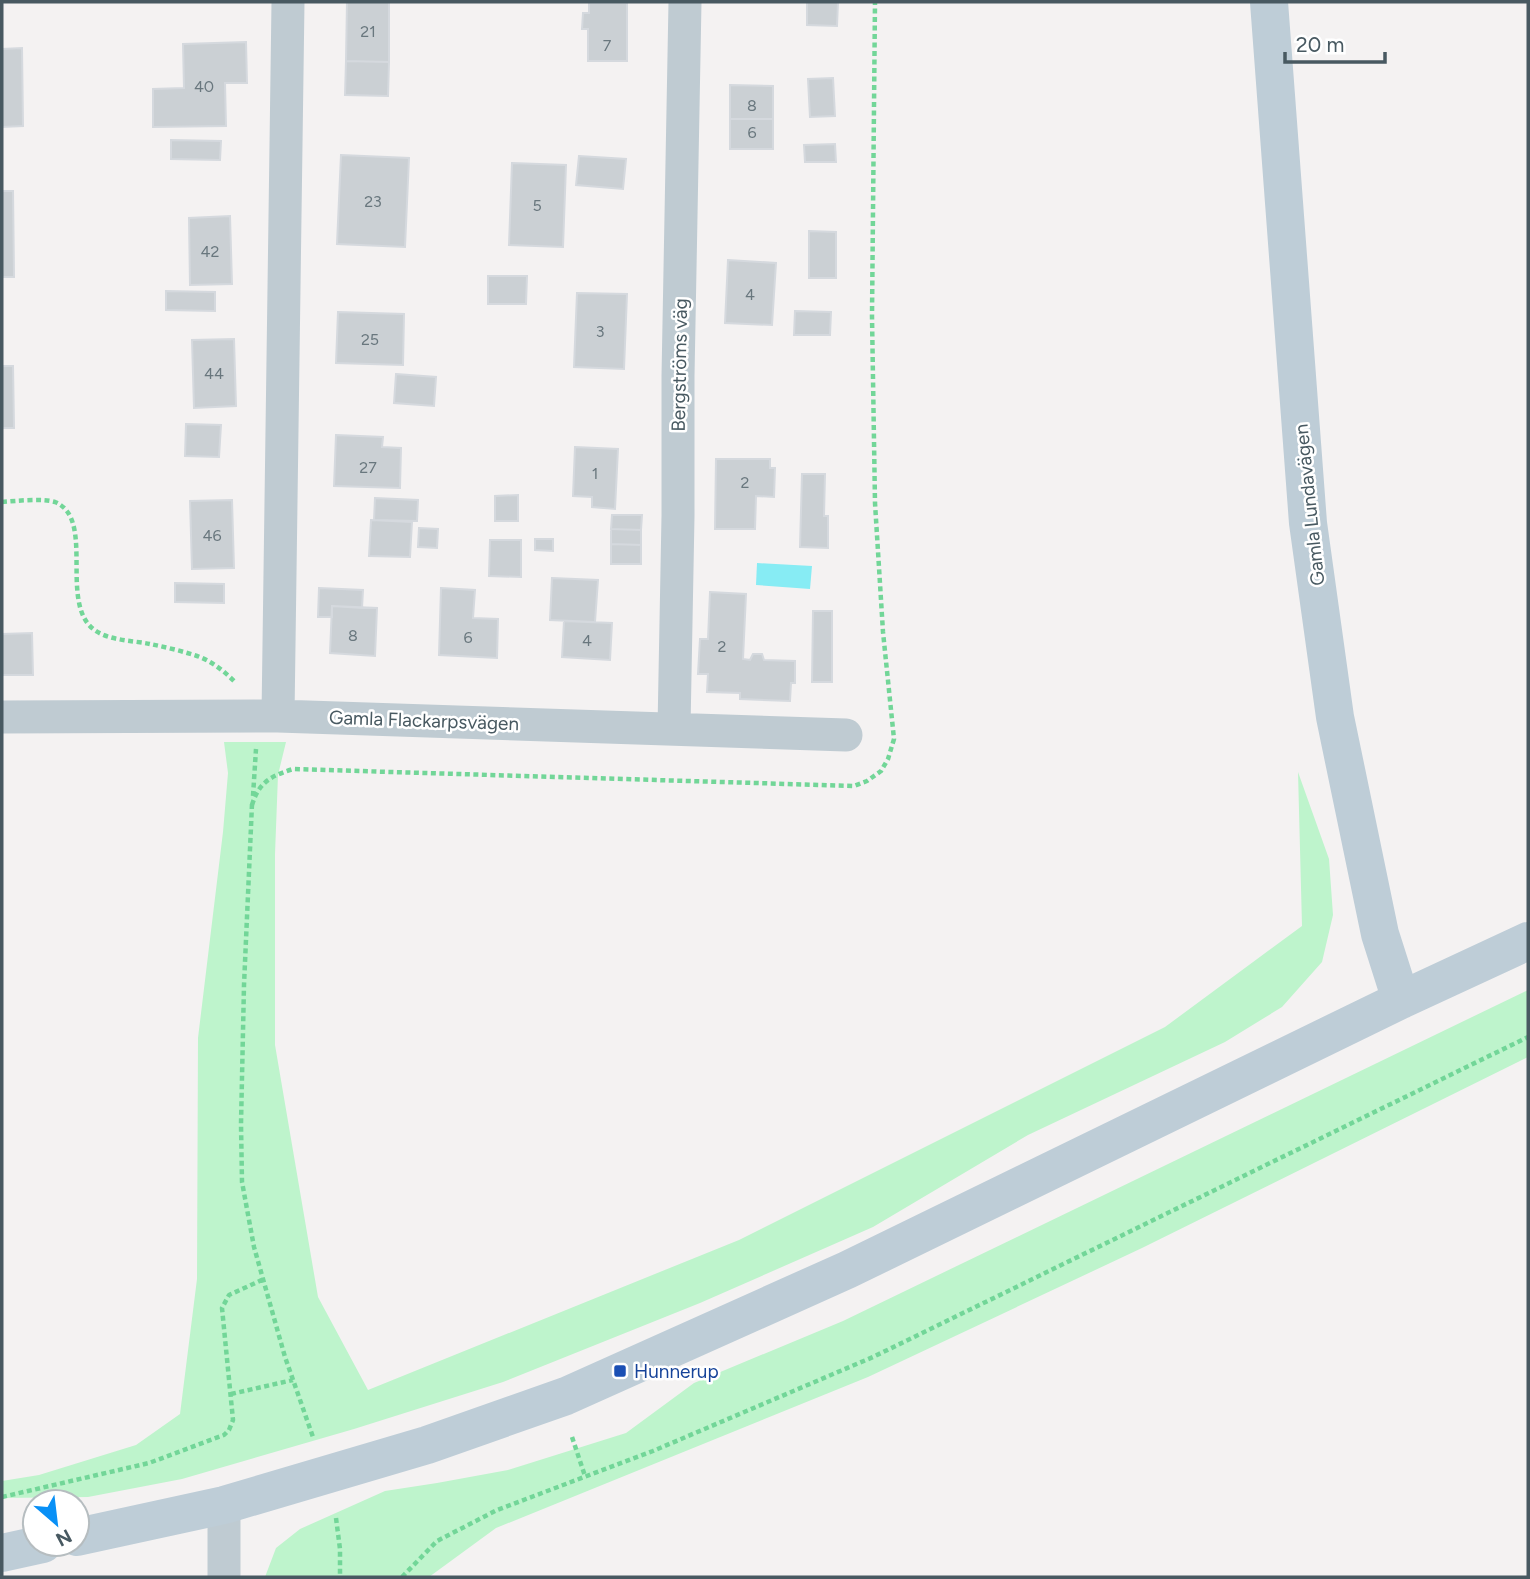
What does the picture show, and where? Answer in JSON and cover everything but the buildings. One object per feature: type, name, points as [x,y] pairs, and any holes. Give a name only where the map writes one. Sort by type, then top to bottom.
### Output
[{"type":"main road","name":"Gamla Lundavägen","points":[[1269,2],[1308,523],[1338,730],[1380,934],[1401,1000]]},
{"type":"main road","points":[[91,1534],[224,1505],[427,1445],[566,1396],[847,1270],[1401,1000],[1528,941]]},
{"type":"main road","points":[[2,1553],[21,1549]]},
{"type":"street","points":[[261,716],[288,2]]},
{"type":"street","name":"Bergströms väg","points":[[674,729],[685,2]]},
{"type":"street","name":"Gamla Flackarpsvägen","points":[[2,718],[261,716],[846,735]]},
{"type":"street","points":[[224,1505],[224,1577]]},
{"type":"path","points":[[252,805],[256,791],[265,782],[293,769],[854,786],[881,771],[894,739],[875,503],[872,316],[875,2]]},
{"type":"path","points":[[2,502],[49,501],[68,511],[75,524],[79,602],[86,622],[93,629],[104,635],[199,656],[224,671],[240,686],[261,716],[252,805],[244,985],[242,1182],[254,1247],[285,1357],[313,1437]]},
{"type":"path","points":[[402,1577],[438,1541],[497,1510],[653,1451],[873,1357],[1528,1037]]},
{"type":"path","points":[[2,1497],[149,1463],[224,1436],[232,1425],[222,1308],[229,1295],[264,1279]]},
{"type":"path","points":[[231,1394],[293,1380]]},
{"type":"path","points":[[572,1437],[585,1476]]},
{"type":"path","points":[[336,1518],[340,1577]]},
{"type":"green space","points":[[224,742],[286,742],[278,775],[275,854],[275,1045],[318,1297],[368,1390],[739,1240],[1165,1027],[1302,926],[1298,772],[1329,859],[1333,915],[1322,962],[1282,1007],[1225,1042],[1028,1135],[873,1227],[700,1303],[503,1382],[182,1479],[91,1496],[91,1488],[21,1488],[21,1498],[2,1498],[2,1481],[39,1475],[136,1445],[180,1414],[197,1279],[198,1038],[228,773]]},
{"type":"green space","points":[[1528,990],[1528,1057],[1142,1248],[868,1377],[496,1528],[429,1577],[265,1577],[276,1548],[300,1529],[385,1491],[508,1470],[626,1433],[694,1383],[843,1321]]},
{"type":"water","points":[[757,563],[812,566],[810,589],[756,585]]},
{"type":"place","name":"Hunnerup","points":[[620,1371]]}]
